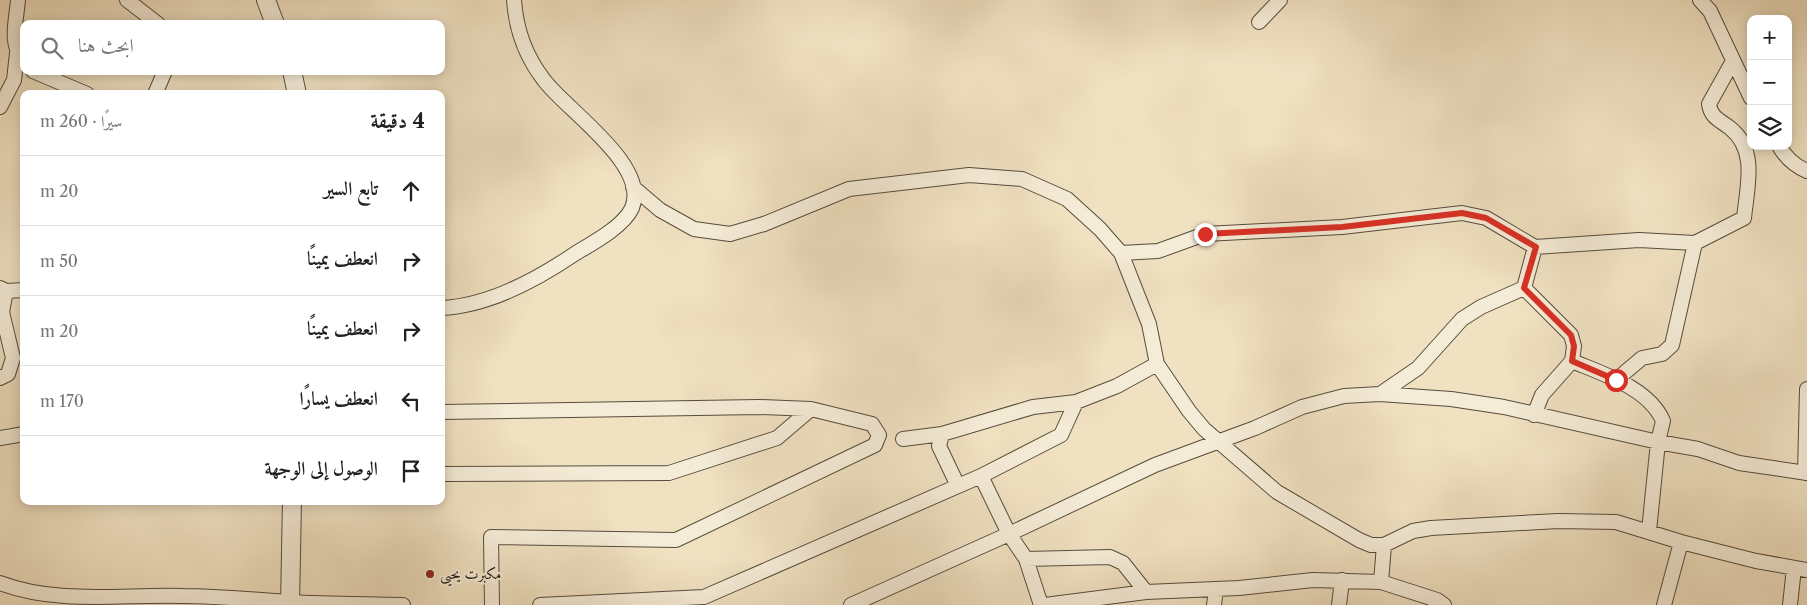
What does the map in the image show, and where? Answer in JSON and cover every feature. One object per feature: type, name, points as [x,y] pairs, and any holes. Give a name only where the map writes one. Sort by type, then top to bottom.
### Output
[{"type":"street","points":[[0,107],[14,80],[20,58],[14,32],[18,0]]},
{"type":"street","points":[[127,0],[153,20]]},
{"type":"street","points":[[266,0],[274,20]]},
{"type":"street","points":[[445,307],[486,299],[527,282],[568,259],[607,233],[626,217],[634,200],[630,174],[604,141],[544,81],[528,54],[516,24],[514,0]]},
{"type":"street","points":[[1259,22],[1280,0]]},
{"type":"street","points":[[1700,0],[1710,11],[1747,90]]},
{"type":"street","points":[[1121,253],[1158,251],[1205,234],[1342,227],[1462,213],[1486,218],[1536,247],[1639,240],[1696,243],[1744,218],[1750,159],[1746,147],[1732,129],[1713,117],[1708,104],[1733,61]]},
{"type":"street","points":[[42,75],[78,90]]},
{"type":"street","points":[[157,90],[163,75]]},
{"type":"street","points":[[293,75],[296,90]]},
{"type":"street","points":[[1781,150],[1784,155],[1807,171]]},
{"type":"street","points":[[633,187],[660,210],[694,229],[730,234],[764,224],[849,189],[969,175],[1022,179],[1067,199],[1121,253],[1149,324],[1157,364],[1189,411],[1204,429],[1277,492],[1359,540],[1371,545],[1384,545],[1413,531],[1431,528],[1538,522],[1616,522],[1756,562],[1800,569],[1790,605]]},
{"type":"street","points":[[1616,380],[1642,358],[1662,354],[1672,345],[1696,243]]},
{"type":"street","points":[[1380,394],[1418,368],[1462,319],[1481,307],[1524,288],[1536,247]]},
{"type":"street","points":[[1524,288],[1571,335],[1574,346],[1572,361],[1542,395],[1534,415]]},
{"type":"street","points":[[0,378],[8,374],[13,358],[2,312],[3,289],[20,290]]},
{"type":"street","points":[[1572,361],[1616,380],[1640,395],[1659,411],[1663,421],[1658,442],[1649,531]]},
{"type":"street","points":[[903,439],[942,434],[1033,407],[1076,402],[1117,386],[1157,364]]},
{"type":"street","points":[[851,605],[1010,534],[1155,465],[1220,442],[1302,407],[1344,396],[1380,394],[1451,399],[1504,407],[1658,442],[1698,449],[1739,463],[1806,473],[1807,389]]},
{"type":"street","points":[[540,605],[704,597],[981,476],[1061,434],[1076,402]]},
{"type":"street","points":[[445,412],[758,407],[811,409],[872,424],[879,435],[875,445],[676,540],[491,537],[492,605]]},
{"type":"street","points":[[445,474],[669,472],[777,438],[811,409]]},
{"type":"street","points":[[942,434],[939,446],[958,486]]},
{"type":"street","points":[[0,438],[20,435]]},
{"type":"street","points":[[981,476],[1010,534],[1026,559],[1041,605]]},
{"type":"street","points":[[290,604],[292,505]]},
{"type":"street","points":[[1664,605],[1681,542]]},
{"type":"street","points":[[1381,582],[1384,545]]},
{"type":"street","points":[[1026,559],[1110,557],[1123,564],[1146,592]]},
{"type":"street","points":[[1045,605],[1146,592],[1216,589],[1313,580],[1381,582],[1411,598],[1444,605]]},
{"type":"street","points":[[1339,605],[1342,580]]},
{"type":"street","points":[[0,584],[67,602],[182,600],[290,604],[403,605]]},
{"type":"street","points":[[1214,605],[1216,589]]},
{"type":"place","name":"مكبرت يحيى","points":[[430,574]]},
{"type":"route","points":[[1205,234],[1342,227],[1462,213],[1486,218],[1536,247],[1524,288],[1571,335],[1574,346],[1572,361],[1616,380]]}]
